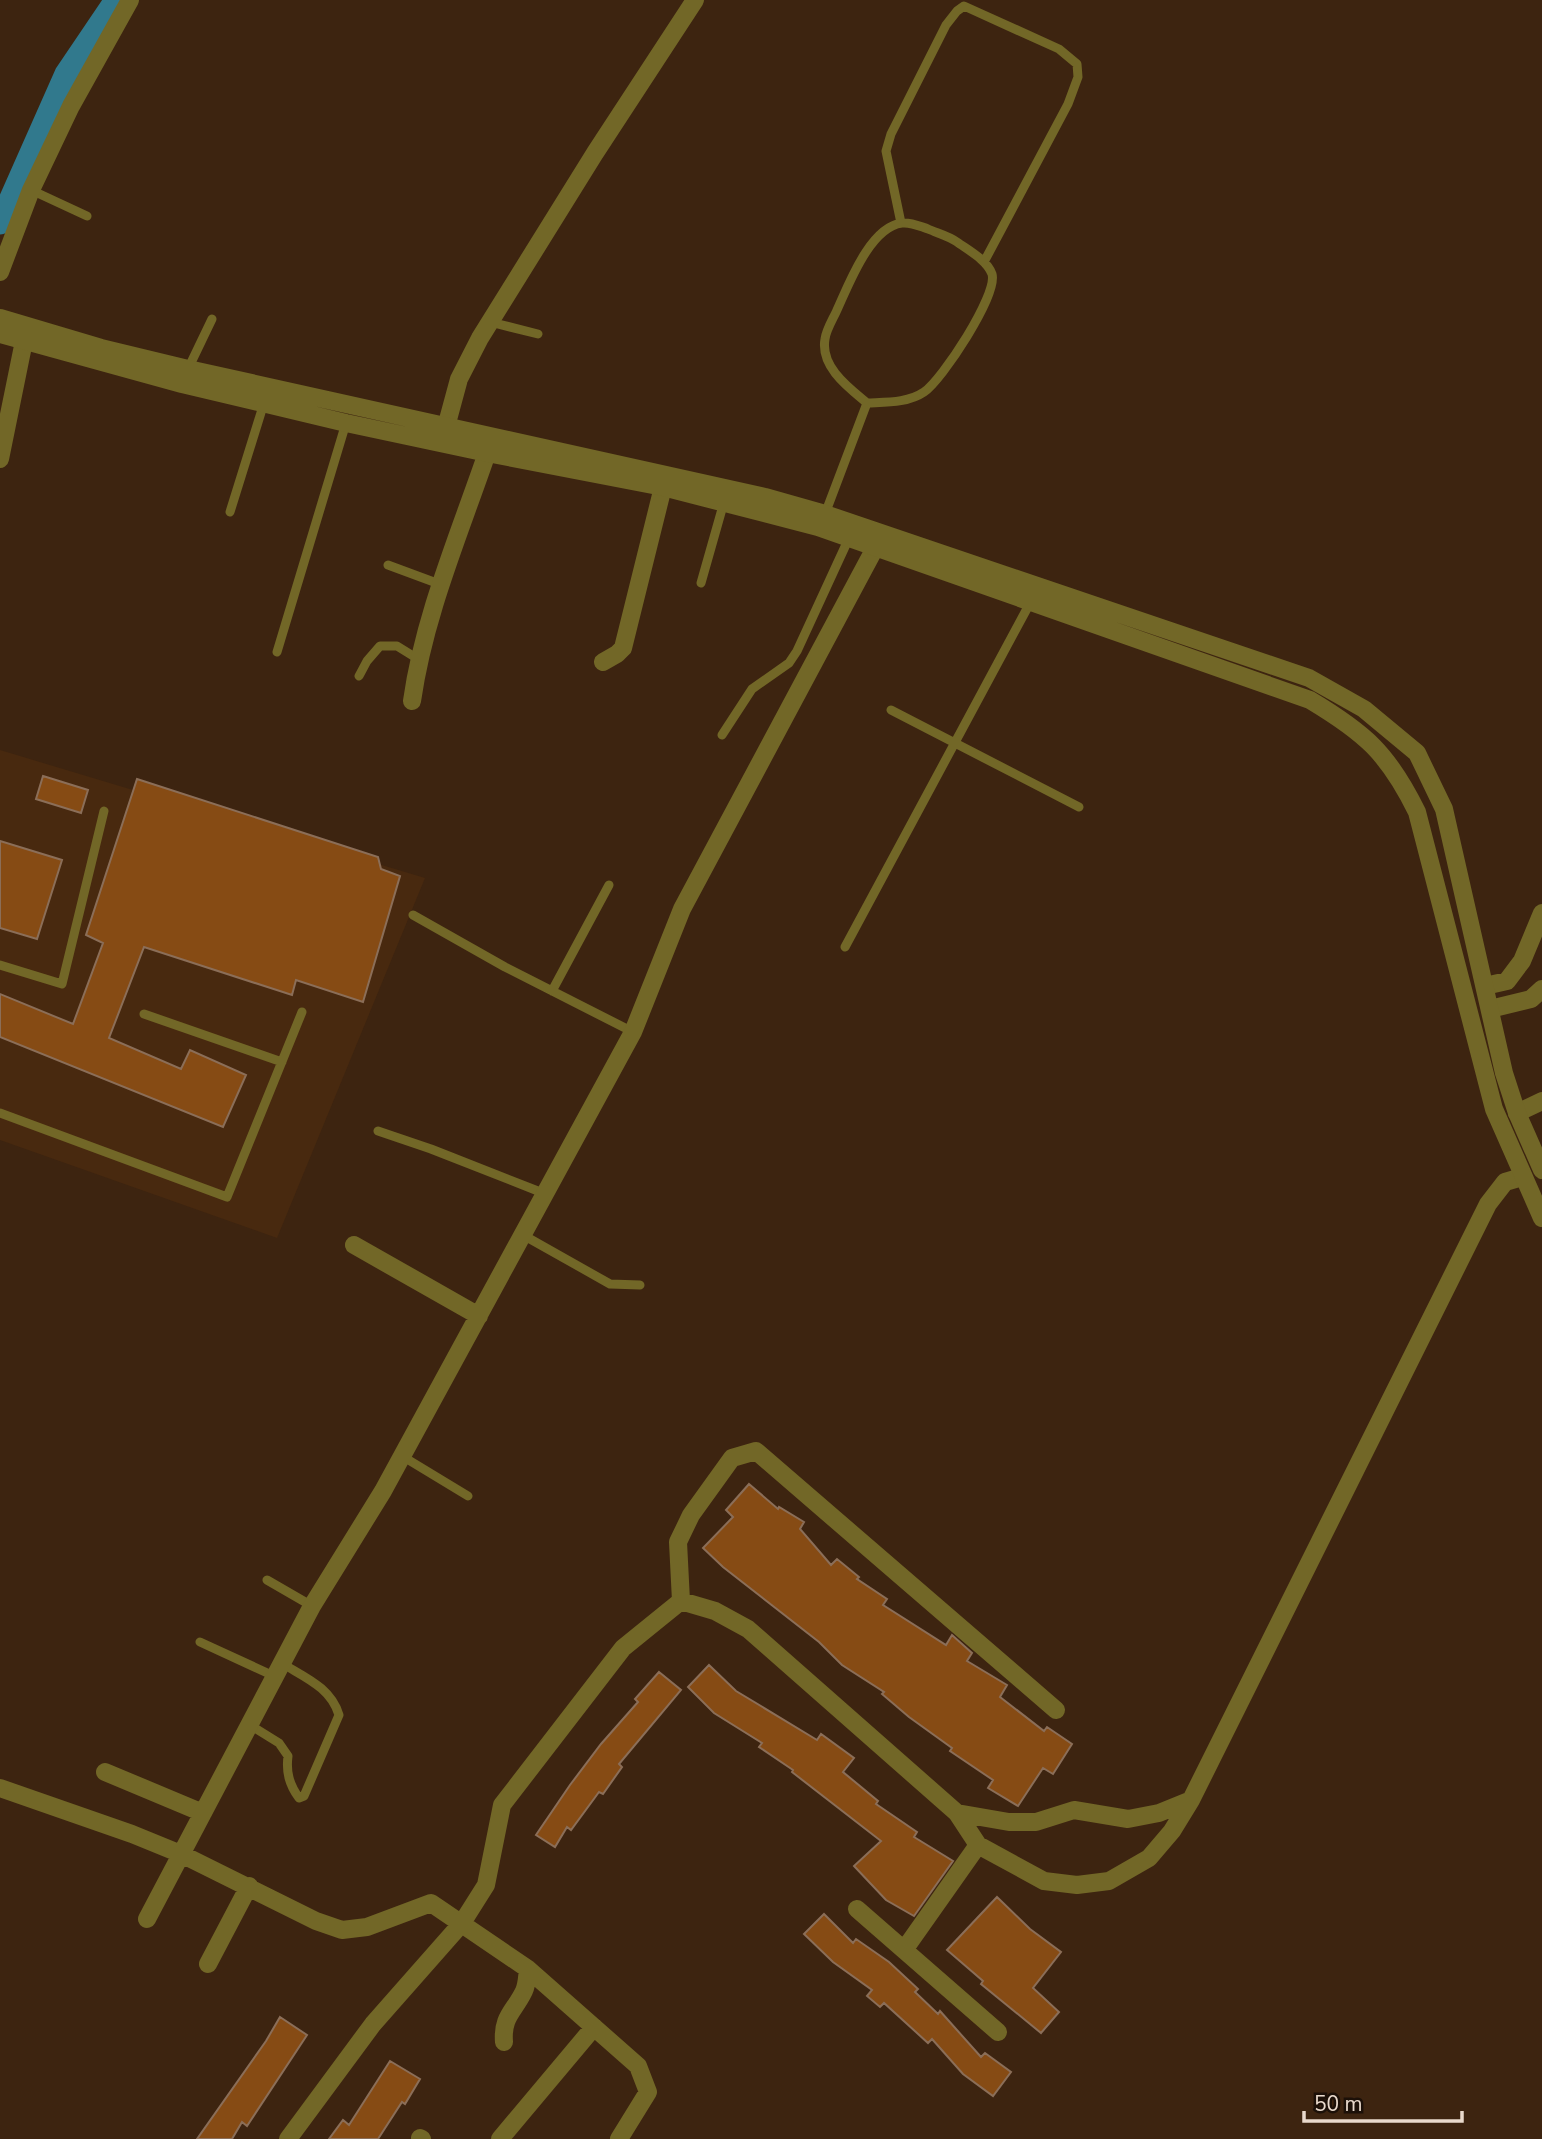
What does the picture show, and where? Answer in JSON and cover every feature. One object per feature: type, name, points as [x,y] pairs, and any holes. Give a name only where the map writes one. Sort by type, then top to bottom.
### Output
[{"type":"street","points":[[0,272],[31,190],[72,106],[130,0]]},
{"type":"street","points":[[446,427],[459,379],[490,322],[595,152],[695,0]]},
{"type":"street","points":[[0,318],[25,334],[264,403],[487,453],[663,487],[849,538],[1310,700],[1344,721],[1378,749],[1404,784],[1417,812],[1494,1109],[1542,1218]]},
{"type":"street","points":[[0,334],[25,334],[101,348],[765,498],[825,514],[1309,678],[1364,709],[1417,753],[1444,809],[1504,1073],[1517,1113],[1542,1171],[1505,1182],[1488,1203],[1192,1800],[1172,1831],[1149,1858],[1109,1881],[1077,1885],[1044,1881],[978,1845],[957,1813],[748,1629],[715,1611],[681,1601]]},
{"type":"street","points":[[0,459],[7,388],[25,334]]},
{"type":"street","points":[[412,701],[418,659],[427,626],[487,453]]},
{"type":"street","points":[[603,662],[623,648],[663,487]]},
{"type":"street","points":[[147,1919],[313,1606],[402,1456],[633,1032],[682,909],[875,548]]},
{"type":"street","points":[[1485,986],[1507,981],[1522,961],[1534,953],[1542,913]]},
{"type":"street","points":[[1490,1009],[1531,999],[1542,989]]},
{"type":"street","points":[[1517,1113],[1542,1101]]},
{"type":"street","points":[[354,1245],[479,1316]]},
{"type":"street","points":[[681,1601],[678,1542],[687,1524],[732,1458],[756,1451],[1056,1710]]},
{"type":"street","points":[[288,2139],[373,2024],[462,1923],[486,1885],[502,1805],[623,1648],[681,1601]]},
{"type":"street","points":[[106,1772],[203,1813]]},
{"type":"street","points":[[1,1792],[132,1834],[249,1886],[316,1921],[342,1930],[367,1927],[431,1903],[528,1969],[638,2066],[648,2092],[619,2139]]},
{"type":"street","points":[[957,1813],[1009,1822],[1036,1822],[1074,1810],[1128,1819],[1159,1813],[1192,1800]]},
{"type":"street","points":[[904,1950],[978,1845]]},
{"type":"street","points":[[208,1964],[249,1886]]},
{"type":"street","points":[[857,1909],[998,2032]]},
{"type":"street","points":[[504,2042],[503,2027],[510,2010],[525,1990],[528,1969]]},
{"type":"street","points":[[500,2139],[594,2027]]},
{"type":"lane","points":[[901,223],[887,151],[891,134],[946,25],[964,6],[1059,49],[1077,64],[1079,77],[1068,104],[984,262]]},
{"type":"lane","points":[[31,190],[87,216]]},
{"type":"lane","points":[[901,223],[912,223],[953,239],[984,262],[992,274],[992,285],[957,353],[936,384],[908,400],[867,404],[839,379],[828,361],[824,341],[864,256],[874,241],[890,227],[901,223]]},
{"type":"lane","points":[[188,369],[212,319]]},
{"type":"lane","points":[[490,322],[538,334]]},
{"type":"lane","points":[[230,512],[264,403]]},
{"type":"lane","points":[[825,514],[867,404]]},
{"type":"lane","points":[[277,652],[346,423]]},
{"type":"lane","points":[[701,583],[724,502]]},
{"type":"lane","points":[[722,736],[752,689],[789,663],[797,651],[849,538]]},
{"type":"lane","points":[[388,565],[442,585]]},
{"type":"lane","points":[[845,947],[1030,603]]},
{"type":"lane","points":[[359,676],[380,646],[397,646],[418,659]]},
{"type":"lane","points":[[891,710],[1079,807]]},
{"type":"lane","points":[[0,965],[62,984],[104,811]]},
{"type":"lane","points":[[552,990],[609,885]]},
{"type":"lane","points":[[413,915],[633,1032]]},
{"type":"lane","points":[[0,1113],[227,1197],[302,1012]]},
{"type":"lane","points":[[144,1014],[282,1062]]},
{"type":"lane","points":[[378,1131],[543,1194]]},
{"type":"lane","points":[[523,1235],[610,1284],[640,1285]]},
{"type":"lane","points":[[402,1456],[468,1496]]},
{"type":"lane","points":[[267,1580],[313,1606]]},
{"type":"lane","points":[[200,1642],[323,1688],[335,1703],[338,1716],[304,1796],[299,1798],[294,1792],[286,1772],[288,1756],[279,1743],[250,1725]]},
{"type":"shaded area","points":[[0,750],[425,878],[277,1238],[0,1140]]},
{"type":"building","points":[[43,776],[88,790],[81,813],[36,799]]},
{"type":"building","points":[[137,779],[378,857],[381,869],[400,876],[363,1002],[296,980],[292,995],[144,947],[109,1038],[181,1069],[190,1050],[246,1075],[223,1127],[0,1037],[0,994],[73,1024],[103,943],[86,935]]},
{"type":"building","points":[[0,841],[62,860],[37,939],[0,928]]},
{"type":"building","points":[[749,1484],[778,1509],[779,1507],[804,1522],[800,1529],[831,1565],[837,1559],[859,1577],[857,1579],[887,1599],[883,1605],[946,1645],[952,1635],[972,1653],[967,1661],[1007,1685],[1000,1697],[1044,1731],[1047,1727],[1072,1744],[1053,1774],[1043,1768],[1018,1806],[988,1788],[993,1780],[950,1751],[952,1748],[909,1717],[882,1694],[884,1692],[842,1665],[819,1642],[723,1567],[703,1548],[733,1517],[726,1510]]},
{"type":"building","points":[[709,1665],[736,1691],[817,1740],[821,1734],[854,1758],[843,1772],[878,1801],[876,1804],[917,1832],[914,1837],[953,1861],[914,1916],[886,1900],[854,1866],[881,1841],[792,1772],[793,1770],[759,1747],[762,1743],[714,1713],[688,1687]]},
{"type":"building","points":[[659,1672],[681,1690],[619,1764],[622,1767],[603,1794],[599,1792],[571,1830],[567,1827],[555,1847],[536,1835],[570,1785],[638,1702],[635,1699]]},
{"type":"building","points":[[997,1897],[1030,1929],[1061,1952],[1033,1988],[1059,2012],[1041,2033],[981,1984],[983,1981],[947,1950]]},
{"type":"building","points":[[824,1914],[853,1943],[856,1939],[889,1962],[918,1989],[915,1992],[938,2014],[940,2011],[981,2057],[985,2053],[1011,2072],[993,2096],[963,2074],[932,2039],[928,2043],[884,2003],[880,2007],[867,1996],[872,1990],[833,1962],[804,1934]]},
{"type":"building","points":[[280,2017],[307,2035],[247,2126],[242,2122],[232,2139],[197,2139],[266,2041]]},
{"type":"building","points":[[390,2061],[420,2079],[378,2139],[329,2139],[343,2120],[349,2125]]},
{"type":"waterway","points":[[0,223],[66,74],[116,0]]}]
